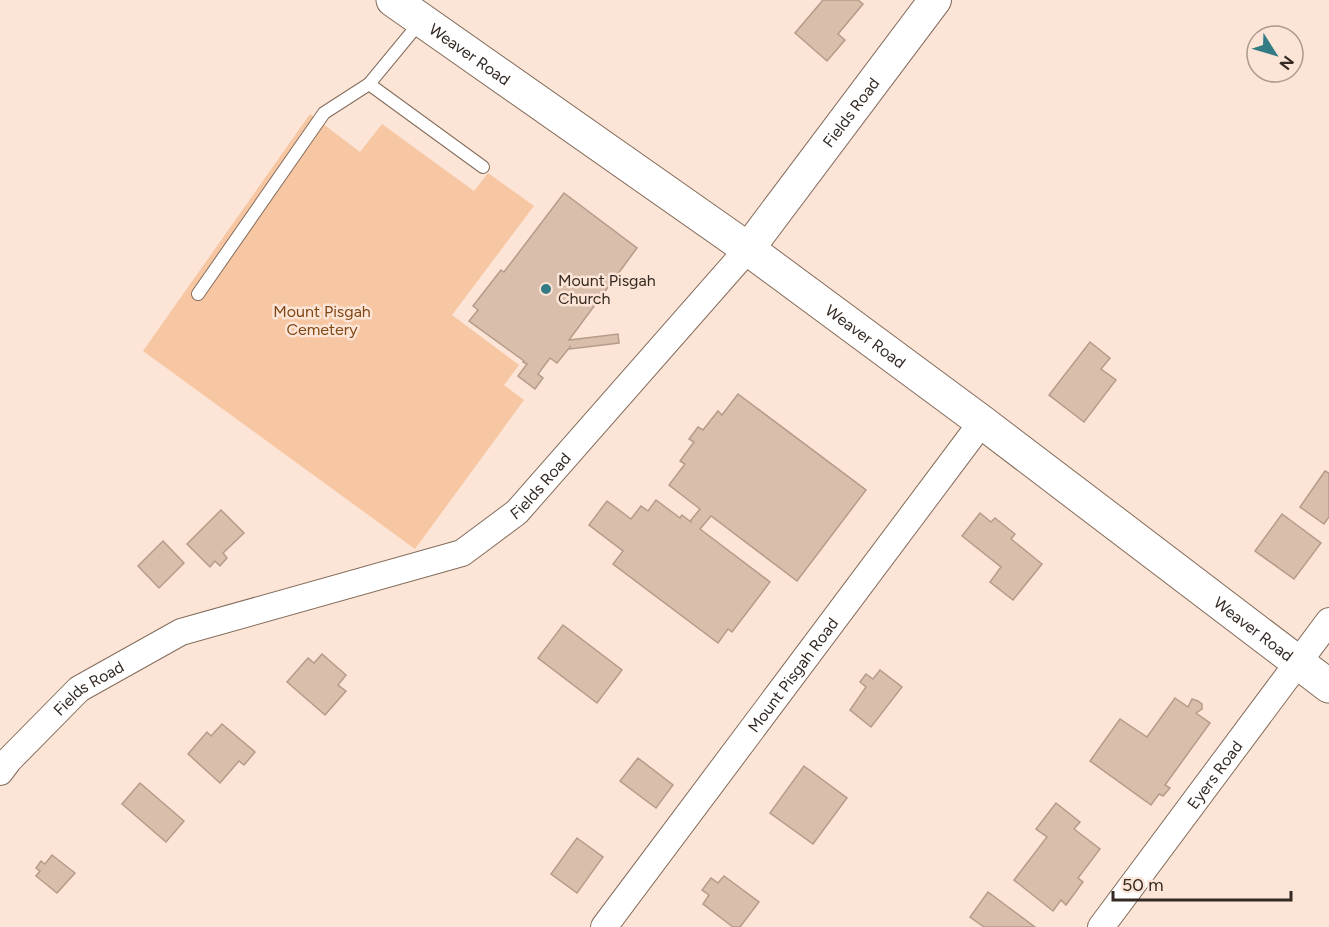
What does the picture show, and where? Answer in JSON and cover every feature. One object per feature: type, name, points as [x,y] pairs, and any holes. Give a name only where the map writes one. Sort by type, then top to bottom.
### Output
[{"type":"main road","name":"Weaver Road","points":[[393,0],[748,249],[982,422],[1329,686]]},
{"type":"street","name":"Fields Road","points":[[0,772],[79,689],[181,632],[462,553],[517,512],[748,249],[935,0]]},
{"type":"street","name":"Mount Pisgah Road","points":[[604,927],[982,422]]},
{"type":"street","name":"Eyers Road","points":[[1101,927],[1329,621]]},
{"type":"lane","points":[[198,294],[324,113],[369,84],[422,20]]},
{"type":"lane","points":[[369,84],[483,167]]},
{"type":"green space","name":"Mount Pisgah Cemetery","points":[[310,114],[360,152],[382,124],[474,191],[488,173],[534,206],[452,315],[519,365],[504,385],[524,400],[415,549],[143,351]]},
{"type":"building","points":[[823,0],[858,0],[863,4],[838,34],[845,40],[827,61],[795,33]]},
{"type":"building","name":"Mount Pisgah Church","points":[[564,193],[637,248],[569,340],[618,334],[619,343],[570,349],[570,347],[557,363],[550,358],[538,374],[543,378],[535,389],[518,376],[527,364],[469,321],[478,310],[473,306],[501,270],[504,272]]},
{"type":"building","points":[[1090,342],[1110,358],[1101,369],[1116,380],[1084,422],[1049,395]]},
{"type":"building","points":[[738,394],[866,490],[797,581],[711,516],[700,529],[770,582],[732,632],[728,629],[718,643],[613,564],[623,551],[589,525],[607,501],[631,519],[641,506],[648,511],[656,500],[680,518],[682,515],[691,522],[700,509],[669,485],[685,464],[680,461],[694,442],[689,439],[698,427],[703,430],[718,411],[722,415]]},
{"type":"building","points":[[1325,471],[1329,473],[1329,517],[1324,524],[1300,507]]},
{"type":"building","points":[[221,510],[244,533],[223,553],[227,558],[220,566],[215,561],[210,567],[187,544]]},
{"type":"building","points":[[980,513],[991,522],[995,518],[1015,534],[1011,539],[1042,564],[1013,600],[990,582],[1001,567],[962,536]]},
{"type":"building","points":[[1282,514],[1321,543],[1294,579],[1255,551]]},
{"type":"building","points":[[163,541],[184,563],[159,588],[138,566]]},
{"type":"building","points":[[563,625],[622,670],[597,703],[538,658]]},
{"type":"building","points":[[322,654],[346,675],[338,685],[346,691],[325,715],[287,682],[308,658],[314,663]]},
{"type":"building","points":[[880,670],[902,687],[871,727],[850,710],[866,687],[860,682],[866,674],[873,679]]},
{"type":"building","points":[[1175,698],[1188,707],[1192,699],[1198,701],[1202,704],[1202,709],[1196,713],[1210,723],[1165,785],[1170,788],[1163,796],[1159,794],[1151,805],[1090,761],[1120,719],[1147,737]]},
{"type":"building","points":[[222,724],[255,752],[244,765],[239,761],[220,783],[188,754],[207,732],[211,736]]},
{"type":"building","points":[[638,758],[673,785],[656,808],[620,781]]},
{"type":"building","points":[[804,766],[847,798],[813,844],[770,813]]},
{"type":"building","points":[[140,783],[184,821],[166,842],[122,804]]},
{"type":"building","points":[[1056,803],[1080,822],[1074,829],[1100,849],[1078,878],[1083,882],[1066,905],[1061,900],[1053,911],[1014,880],[1047,837],[1036,829]]},
{"type":"building","points":[[577,838],[603,857],[577,893],[551,874]]},
{"type":"building","points":[[52,855],[75,873],[57,893],[36,876],[40,871],[36,868],[41,861],[45,864]]},
{"type":"building","points":[[724,876],[759,902],[740,927],[733,927],[703,904],[709,895],[702,890],[711,878],[718,883]]},
{"type":"building","points":[[988,892],[1035,927],[984,927],[970,917]]},
{"type":"place","name":"Mount Pisgah Church","points":[[546,289]]}]
